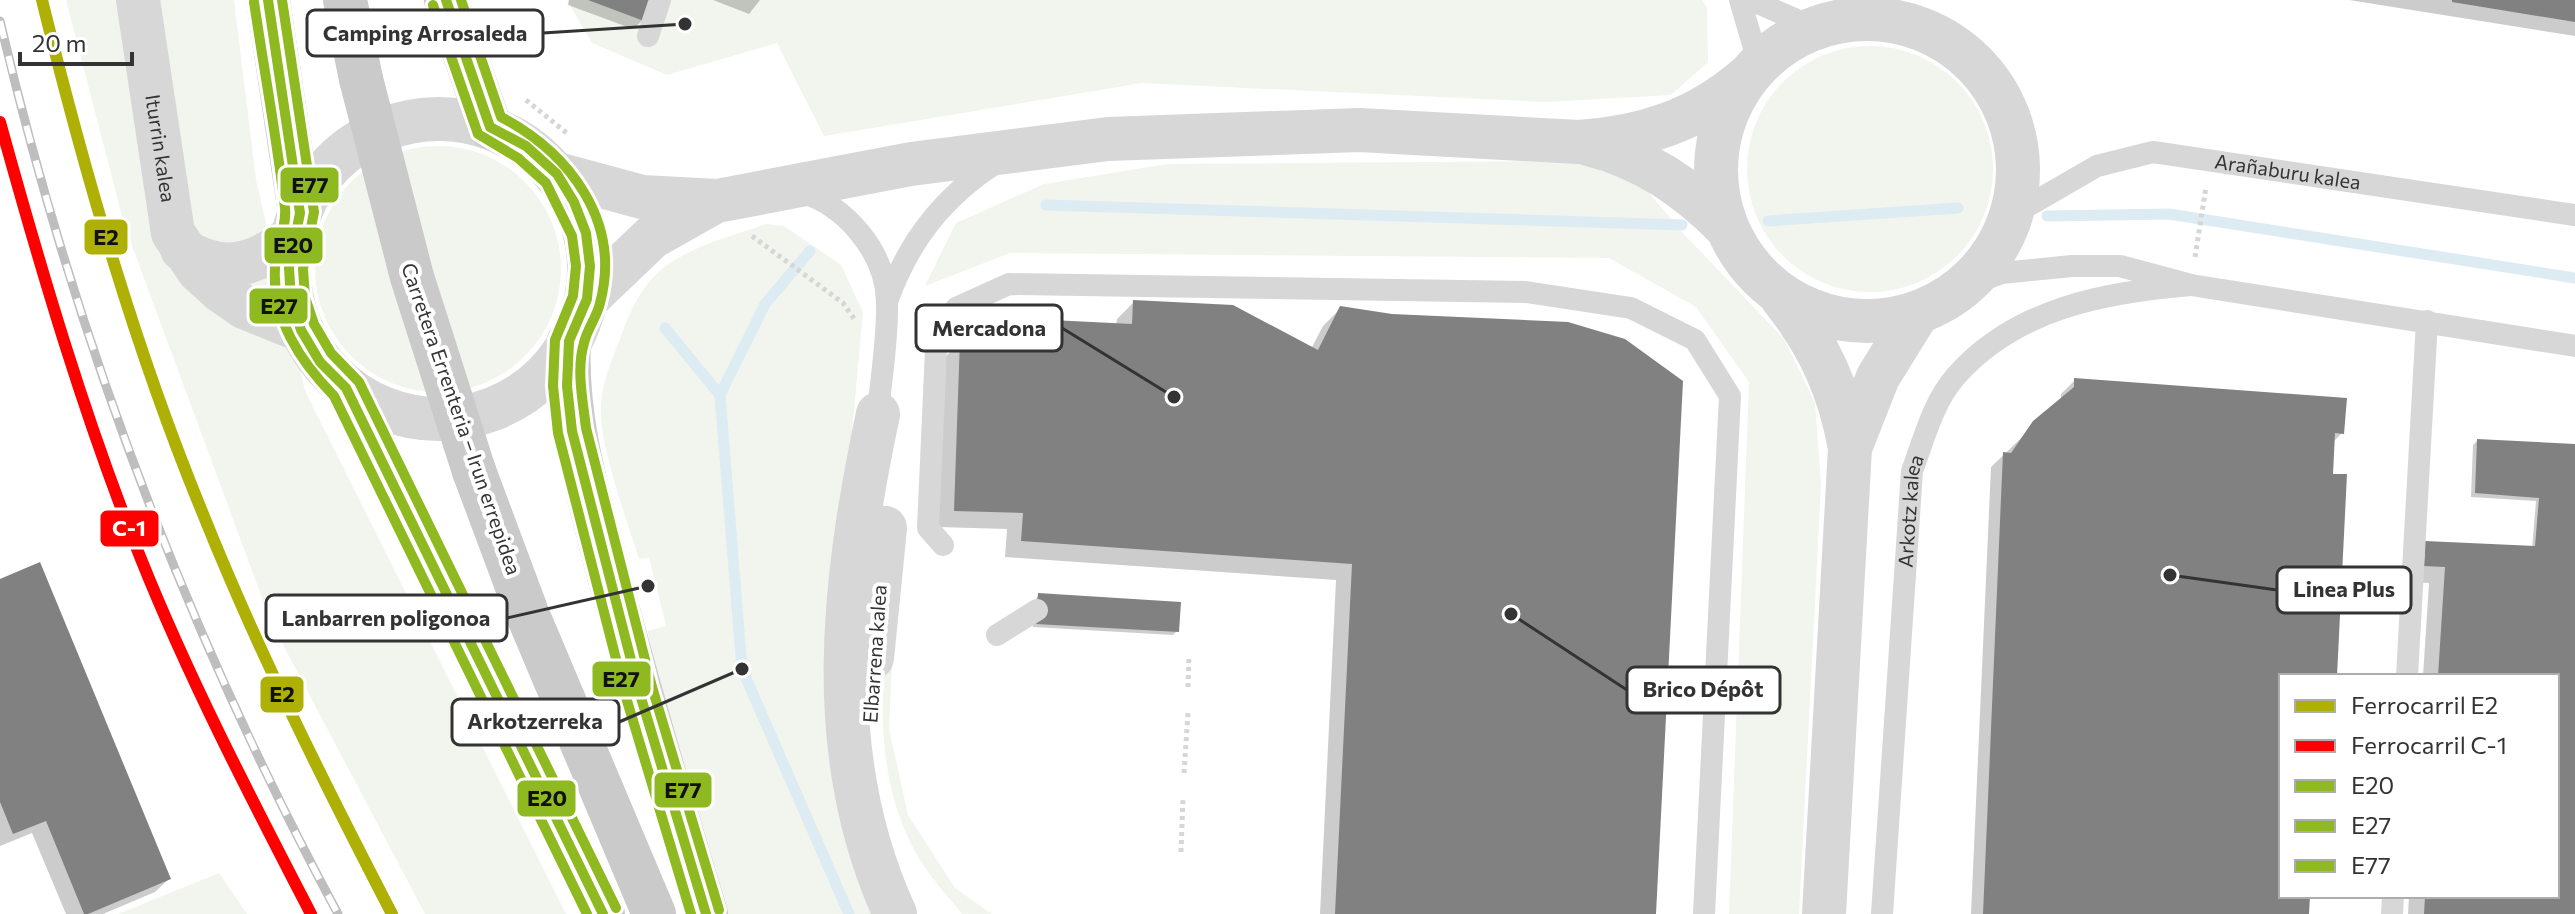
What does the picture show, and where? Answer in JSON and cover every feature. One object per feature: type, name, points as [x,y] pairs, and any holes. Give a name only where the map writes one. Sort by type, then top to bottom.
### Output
[{"type":"main road","points":[[268,0],[296,225]]},
{"type":"main road","name":"Carretera Errenteria – Irun errepidea","points":[[345,0],[361,79],[412,277],[474,471],[527,613],[654,914]]},
{"type":"main road","points":[[446,0],[490,127]]},
{"type":"main road","points":[[569,341],[567,386],[572,431],[639,691],[706,914]]},
{"type":"main road","points":[[346,388],[603,914]]},
{"type":"street","name":"Iturrin kalea","points":[[138,0],[173,233],[182,249],[221,291],[244,307],[301,330]]},
{"type":"street","points":[[587,299],[652,237],[727,218],[783,187],[1029,148],[1217,133],[1359,130],[1578,142],[1610,140],[1671,124],[1725,96],[1791,38],[1813,27],[1869,9],[1918,26],[1968,55],[1988,77],[2003,102],[2019,157],[2012,215],[1984,266],[1964,287],[1917,314],[1869,322],[1821,315],[1777,293]]},
{"type":"street","points":[[1727,228],[1718,197],[1715,166],[1720,134],[1730,104],[1753,71]]},
{"type":"street","points":[[182,249],[209,262],[239,265],[258,260],[296,225],[323,175],[355,144],[374,133],[416,120],[439,118],[490,127],[526,146],[565,156],[642,197],[727,218]]},
{"type":"street","points":[[1578,142],[1634,159],[1661,173],[1686,189],[1727,228],[1756,274],[1805,326],[1825,362],[1845,418],[1850,448],[1824,914]]},
{"type":"street","points":[[296,225],[289,268],[291,300],[301,330],[320,362],[346,388],[369,403],[421,420],[475,416],[525,394],[545,376],[569,341],[587,299],[590,266],[586,233],[574,202],[565,156]]},
{"type":"street","points":[[1850,448],[1878,377],[1917,314]]},
{"type":"street","name":"Elbarrena kalea","points":[[878,414],[885,477],[886,530],[869,691],[871,780],[893,862],[917,914]]},
{"type":"street","name":"Elbarrena kalea","points":[[878,414],[848,590],[843,668],[846,742],[866,843],[895,914]]},
{"type":"street","name":"Elbarrena kalea","points":[[843,668],[856,641],[868,578],[886,530]]},
{"type":"lane","points":[[648,36],[660,0]]},
{"type":"lane","points":[[1740,0],[1753,71]]},
{"type":"lane","points":[[1751,0],[1813,27]]},
{"type":"lane","name":"Elbarrena kalea","points":[[878,414],[887,300],[900,267],[939,208],[980,174],[1029,148]]},
{"type":"lane","name":"Arañaburu kalea","points":[[2012,215],[2097,166],[2153,152],[2575,215]]},
{"type":"lane","name":"Elbarrena kalea","points":[[783,187],[831,206],[852,223],[876,258],[887,300]]},
{"type":"lane","name":"Arkotz kalea","points":[[1964,287],[2002,273],[2072,266],[2120,266],[2191,285],[2575,346]]},
{"type":"lane","points":[[886,530],[936,536],[936,350],[956,308],[1009,284],[1526,292],[1631,308],[1695,340],[1730,396],[1704,914]]},
{"type":"lane","name":"Arkotz kalea","points":[[1882,914],[1912,471],[1933,411],[1956,376],[2003,336],[2064,305],[2129,290],[2191,285]]},
{"type":"lane","points":[[2407,674],[2427,321]]},
{"type":"lane","points":[[997,635],[1037,610]]},
{"type":"path","points":[[520,93],[565,156]]},
{"type":"path","points":[[2197,244],[2204,198]]},
{"type":"path","points":[[727,218],[843,303]]},
{"type":"path","points":[[1188,687],[1189,655]]},
{"type":"path","points":[[1184,773],[1188,713]]},
{"type":"path","points":[[1181,852],[1183,798]]},
{"type":"shaded area","points":[[66,0],[234,0],[256,180],[305,391],[566,914],[425,914],[271,622],[124,224]]},
{"type":"shaded area","points":[[567,0],[1702,0],[1707,7],[1708,62],[1671,95],[1545,102],[1142,83],[824,136],[777,43],[667,75],[592,43]]},
{"type":"shaded area","points":[[1870,46],[1894,48],[1917,55],[1939,66],[1957,82],[1973,100],[1984,122],[1991,145],[1991,193],[1984,216],[1973,238],[1957,256],[1939,272],[1917,283],[1894,290],[1870,292],[1846,290],[1823,283],[1801,272],[1783,256],[1767,238],[1756,216],[1749,193],[1747,169],[1749,145],[1756,122],[1767,100],[1783,82],[1801,66],[1823,55],[1846,48]]},
{"type":"shaded area","points":[[438,146],[462,148],[485,155],[525,182],[552,222],[559,245],[559,293],[552,316],[525,356],[485,383],[462,390],[438,392],[414,390],[391,383],[351,356],[324,316],[317,293],[315,269],[317,245],[324,222],[351,182],[391,155],[414,148]]},
{"type":"shaded area","points":[[1569,161],[1640,182],[1681,231],[1784,339],[1815,403],[1821,485],[1799,914],[1729,914],[1749,382],[1696,307],[1609,258],[1010,253],[925,286],[956,223],[1044,184],[1167,164]]},
{"type":"shaded area","points":[[766,224],[784,226],[841,265],[863,312],[839,572],[886,914],[726,914],[653,666],[648,631],[666,626],[649,558],[639,559],[614,482],[604,439],[601,404],[604,384],[628,318],[644,290],[657,273],[685,254]]},
{"type":"shaded area","points":[[897,560],[889,729],[908,815],[955,888],[992,914],[962,914],[933,878],[917,855],[890,785],[885,748],[884,672]]},
{"type":"shaded area","points":[[219,873],[247,914],[118,914]]},
{"type":"building","points":[[588,0],[652,0],[644,21]]},
{"type":"building","points":[[2575,0],[2575,22],[2452,2]]},
{"type":"building","points":[[1133,300],[1233,305],[1318,350],[1340,306],[1392,314],[1568,322],[1625,339],[1683,381],[1656,914],[1335,914],[1352,564],[1021,541],[1023,513],[954,511],[960,339],[989,317],[1132,324]]},
{"type":"building","points":[[2074,378],[2347,398],[2344,434],[2335,433],[2333,474],[2347,474],[2337,674],[2279,674],[2279,898],[2310,898],[2309,914],[1983,914],[2003,452],[2011,453],[2033,421],[2074,387]]},
{"type":"building","points":[[2477,439],[2575,444],[2575,914],[2424,914],[2425,898],[2559,898],[2559,674],[2438,674],[2445,567],[2424,566],[2425,541],[2535,546],[2539,498],[2475,493]]},
{"type":"building","points":[[40,562],[171,879],[88,914],[84,914],[46,821],[13,834],[0,802],[0,579]]},
{"type":"building","points":[[1038,593],[1181,602],[1179,632],[1036,624]]},
{"type":"waterway","points":[[1046,205],[1682,225]]},
{"type":"waterway","points":[[1768,221],[1958,208]]},
{"type":"waterway","points":[[2047,216],[2169,214],[2575,278]]},
{"type":"waterway","points":[[720,395],[765,304],[810,251]]},
{"type":"waterway","points":[[665,328],[720,395],[742,669],[849,914]]},
{"type":"railway","points":[[0,21],[62,252],[140,479],[232,700],[338,914]]},
{"type":"rail line","name":"E2","points":[[42,0],[113,260],[178,452],[269,666],[392,914]]},
{"type":"rail line","name":"C-1","points":[[0,122],[64,343],[120,506],[160,605],[201,694],[311,914]]},
{"type":"transit line","name":"E20","points":[[268,0],[300,213],[289,268],[291,300],[301,330],[320,362],[346,388],[603,914]]},
{"type":"transit line","name":"E77","points":[[282,0],[314,212],[303,269],[305,297],[314,324],[331,353],[359,382],[616,908]]},
{"type":"transit line","name":"E20","points":[[446,0],[490,127],[526,146],[557,174],[574,202],[586,233],[590,266],[587,299],[569,341],[567,386],[572,431],[639,691],[706,914]]},
{"type":"transit line","name":"E77","points":[[461,0],[501,117],[526,132],[568,170],[596,218],[603,244],[605,273],[599,308],[585,338],[582,353],[581,386],[586,428],[652,687],[719,910]]},
{"type":"transit line","name":"E27","points":[[254,2],[285,208],[275,268],[275,287],[283,322],[300,354],[334,396],[587,914]]},
{"type":"transit line","name":"E27","points":[[433,5],[478,134],[518,158],[546,183],[572,236],[576,266],[573,296],[555,340],[553,386],[558,433],[625,694],[691,914]]},
{"type":"place","name":"Camping Arrosaleda","points":[[685,24]]},
{"type":"place","name":"Mercadona","points":[[1174,397]]},
{"type":"place","name":"Linea Plus","points":[[2170,575]]},
{"type":"place","name":"Lanbarren poligonoa","points":[[648,586]]},
{"type":"place","name":"Brico Dépôt","points":[[1511,614]]},
{"type":"place","name":"Arkotzerreka","points":[[742,669]]}]
